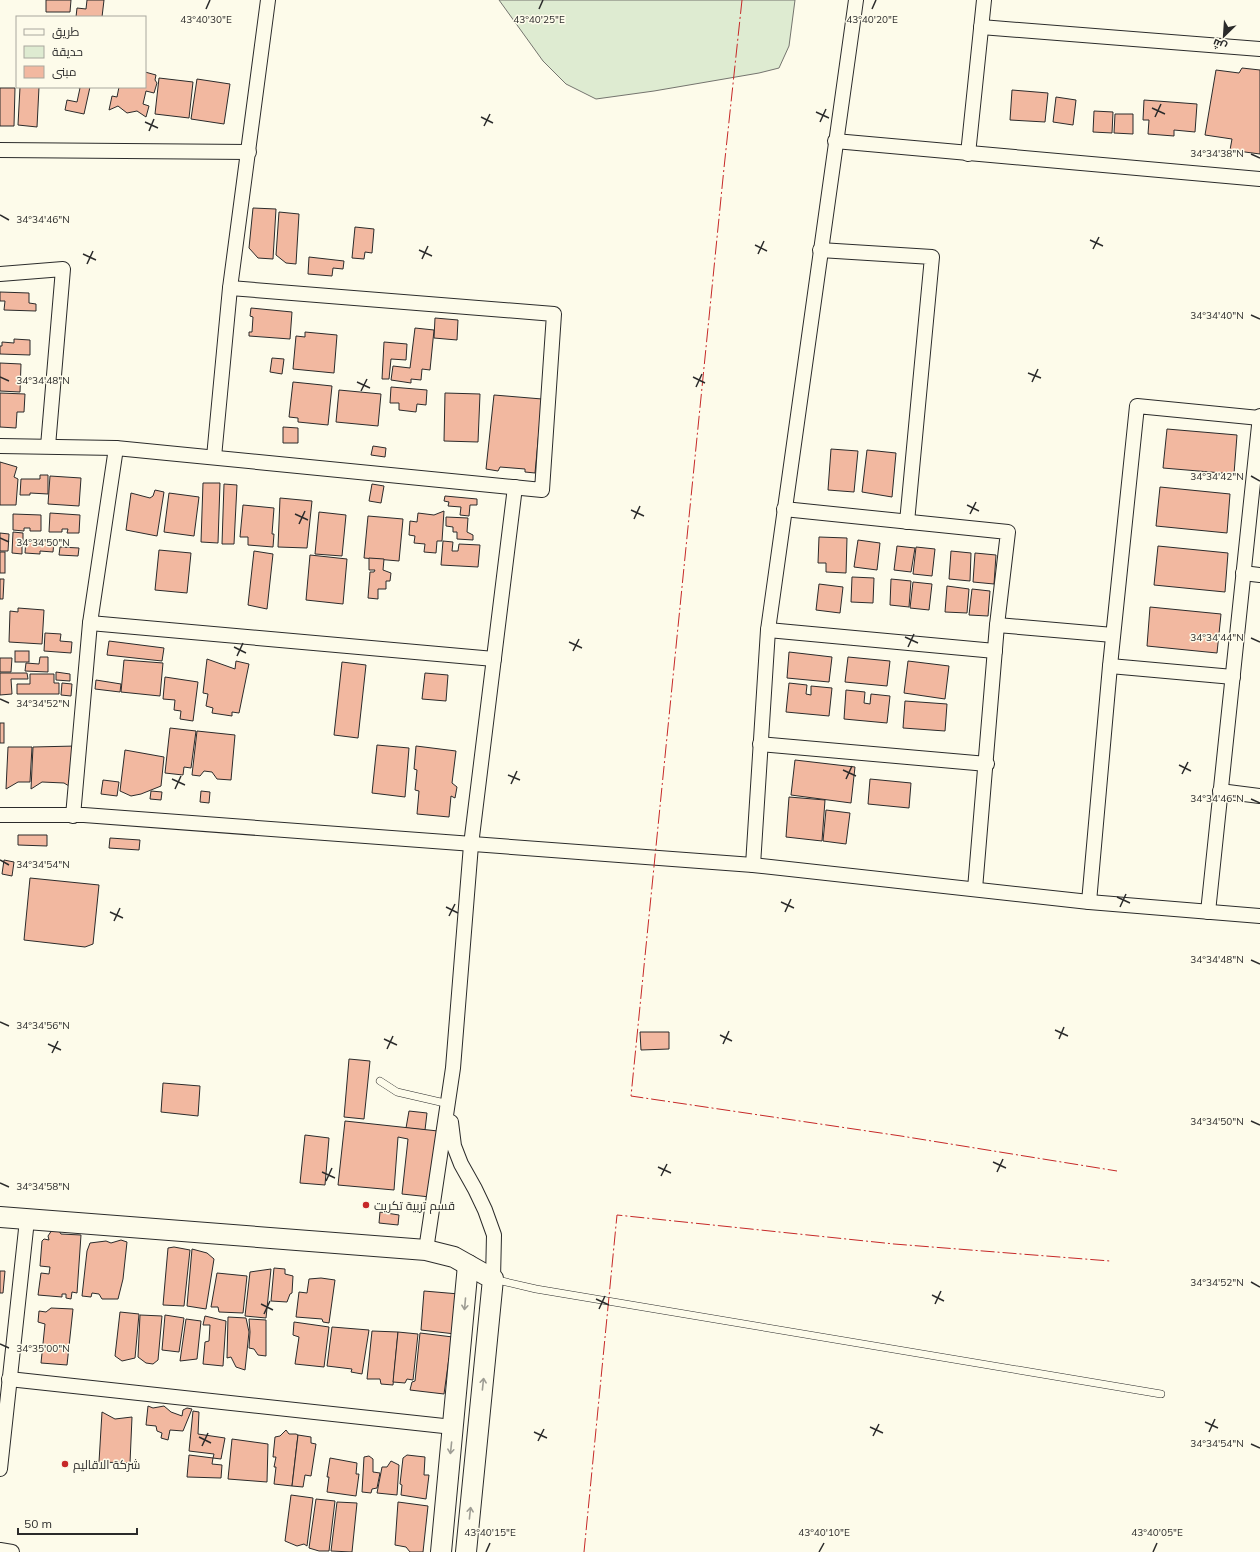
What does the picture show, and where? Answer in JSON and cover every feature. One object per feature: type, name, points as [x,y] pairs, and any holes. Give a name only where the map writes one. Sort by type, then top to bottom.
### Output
[{"type":"street","points":[[214,457],[230,288],[268,0]]},
{"type":"street","points":[[752,865],[768,630],[835,141],[856,0]]},
{"type":"street","points":[[968,154],[984,0]]},
{"type":"street","points":[[981,27],[1260,49]]},
{"type":"street","points":[[835,141],[1260,179]]},
{"type":"street","points":[[0,150],[249,152]]},
{"type":"street","points":[[820,250],[932,257],[907,522]]},
{"type":"street","points":[[0,274],[63,269],[48,446]]},
{"type":"street","points":[[0,446],[116,448],[542,490],[554,314],[230,288]]},
{"type":"street","points":[[1089,902],[1110,666],[1137,406],[1260,417],[1208,912]]},
{"type":"street","points":[[73,816],[90,623],[116,448]]},
{"type":"street","points":[[426,1250],[449,1104],[470,845],[515,487]]},
{"type":"street","points":[[784,509],[1008,532],[995,651],[987,764],[975,889]]},
{"type":"street","points":[[1243,573],[1260,575]]},
{"type":"street","points":[[90,623],[494,659]]},
{"type":"street","points":[[998,625],[1113,635]]},
{"type":"street","points":[[768,630],[995,651]]},
{"type":"street","points":[[1110,666],[1232,677]]},
{"type":"street","points":[[760,744],[987,764]]},
{"type":"street","points":[[1220,791],[1260,796]]},
{"type":"street","points":[[0,815],[84,816],[752,865],[1089,902],[1260,916]]},
{"type":"street","points":[[449,1104],[454,1146],[461,1164],[485,1210],[494,1235],[493,1279],[466,1552]]},
{"type":"street","points":[[0,1217],[426,1250],[454,1257],[493,1279]]},
{"type":"street","points":[[0,1469],[27,1220]]},
{"type":"street","points":[[441,1552],[454,1427],[468,1265]]},
{"type":"street","points":[[9,1379],[454,1427]]},
{"type":"street","points":[[0,1550],[12,1552]]},
{"type":"lane","points":[[380,1081],[397,1092],[449,1104]]},
{"type":"lane","points":[[493,1279],[543,1290],[1161,1394]]},
{"type":"green space","points":[[499,0],[795,0],[789,46],[779,68],[759,73],[654,91],[596,99],[566,84],[543,61]]},
{"type":"building","points":[[46,0],[71,0],[70,12],[46,12]]},
{"type":"building","points":[[87,0],[104,0],[102,16],[76,16],[77,8],[86,9]]},
{"type":"building","points":[[1242,68],[1260,70],[1260,154],[1230,150],[1232,139],[1205,135],[1216,70],[1239,73]]},
{"type":"building","points":[[146,72],[156,75],[155,80],[157,83],[154,93],[146,91],[143,104],[149,106],[146,117],[137,111],[127,113],[118,106],[109,110],[112,96],[117,97],[119,88],[146,88]]},
{"type":"building","points":[[159,78],[193,82],[189,118],[155,114]]},
{"type":"building","points":[[197,79],[230,84],[224,124],[191,119]]},
{"type":"building","points":[[0,88],[15,88],[14,126],[0,126]]},
{"type":"building","points":[[20,88],[39,88],[37,127],[18,125]]},
{"type":"building","points":[[80,88],[90,88],[84,114],[65,110],[67,100],[77,102]]},
{"type":"building","points":[[1012,90],[1048,93],[1045,122],[1010,120]]},
{"type":"building","points":[[1056,97],[1076,100],[1073,125],[1053,122]]},
{"type":"building","points":[[1144,100],[1197,104],[1195,132],[1174,130],[1174,136],[1148,134],[1149,120],[1143,120]]},
{"type":"building","points":[[1094,111],[1113,112],[1112,133],[1093,132]]},
{"type":"building","points":[[1115,114],[1133,114],[1133,134],[1114,133]]},
{"type":"building","points":[[253,208],[276,209],[273,259],[258,258],[249,248]]},
{"type":"building","points":[[279,212],[299,214],[296,264],[286,263],[276,255]]},
{"type":"building","points":[[355,227],[374,229],[372,253],[365,252],[364,259],[352,258]]},
{"type":"building","points":[[309,257],[344,261],[343,269],[333,268],[332,276],[308,274]]},
{"type":"building","points":[[0,292],[29,293],[29,303],[36,304],[36,311],[4,310],[5,301],[0,301]]},
{"type":"building","points":[[251,308],[292,312],[290,339],[249,336],[249,332],[252,332],[253,317],[250,316]]},
{"type":"building","points":[[435,318],[458,320],[457,340],[434,338]]},
{"type":"building","points":[[415,328],[434,330],[430,370],[422,369],[421,380],[411,379],[411,383],[391,380],[393,366],[410,368]]},
{"type":"building","points":[[305,332],[337,335],[334,373],[293,369],[296,336],[305,337]]},
{"type":"building","points":[[14,339],[30,340],[30,355],[0,354],[0,346],[2,346],[2,342],[14,343]]},
{"type":"building","points":[[384,342],[407,344],[406,360],[391,359],[389,379],[382,379]]},
{"type":"building","points":[[272,358],[284,359],[282,374],[270,372]]},
{"type":"building","points":[[0,363],[21,364],[20,392],[0,391]]},
{"type":"building","points":[[293,382],[332,386],[328,425],[298,422],[298,418],[289,417]]},
{"type":"building","points":[[391,387],[427,390],[426,405],[417,404],[416,412],[399,410],[399,403],[390,403]]},
{"type":"building","points":[[339,390],[381,394],[378,426],[336,422]]},
{"type":"building","points":[[0,393],[25,394],[24,412],[17,412],[16,428],[0,427]]},
{"type":"building","points":[[445,393],[480,394],[478,442],[444,441]]},
{"type":"building","points":[[494,395],[542,399],[535,473],[525,472],[525,469],[500,467],[498,471],[486,469]]},
{"type":"building","points":[[283,427],[298,428],[298,443],[283,443]]},
{"type":"building","points":[[1167,429],[1237,435],[1234,474],[1163,468]]},
{"type":"building","points":[[373,446],[386,448],[385,457],[371,455]]},
{"type":"building","points":[[831,449],[858,451],[854,492],[828,490]]},
{"type":"building","points":[[867,450],[896,453],[892,497],[862,492]]},
{"type":"building","points":[[0,462],[17,467],[14,477],[18,479],[16,505],[0,505]]},
{"type":"building","points":[[40,475],[48,475],[48,494],[30,493],[30,495],[20,495],[21,479],[40,479]]},
{"type":"building","points":[[50,476],[81,478],[79,506],[48,504]]},
{"type":"building","points":[[203,483],[220,483],[218,543],[201,542]]},
{"type":"building","points":[[224,484],[237,485],[234,544],[222,544]]},
{"type":"building","points":[[372,484],[384,486],[381,503],[369,501]]},
{"type":"building","points":[[1160,487],[1230,494],[1227,533],[1156,526]]},
{"type":"building","points":[[155,490],[164,492],[157,536],[126,530],[131,493],[150,498],[153,496]]},
{"type":"building","points":[[169,493],[199,497],[194,536],[164,532]]},
{"type":"building","points":[[445,496],[477,499],[477,505],[470,505],[469,516],[460,515],[461,507],[448,506],[449,502],[444,501]]},
{"type":"building","points":[[280,498],[312,501],[307,548],[278,547]]},
{"type":"building","points":[[243,505],[274,508],[272,534],[274,534],[273,547],[248,545],[248,537],[240,537]]},
{"type":"building","points":[[444,511],[442,541],[437,541],[436,553],[424,552],[425,544],[414,543],[415,536],[409,535],[410,521],[417,522],[418,513],[434,515]]},
{"type":"building","points":[[319,512],[346,515],[342,556],[315,554]]},
{"type":"building","points":[[50,513],[80,515],[79,533],[67,533],[68,529],[62,529],[62,532],[49,532]]},
{"type":"building","points":[[13,514],[41,515],[41,531],[30,531],[30,528],[24,528],[24,531],[13,530]]},
{"type":"building","points":[[368,516],[403,519],[399,561],[364,558]]},
{"type":"building","points":[[446,517],[468,518],[467,532],[473,535],[473,540],[457,539],[457,532],[453,532],[453,527],[446,526]]},
{"type":"building","points":[[13,532],[23,533],[23,542],[19,542],[19,544],[22,545],[22,554],[12,553]]},
{"type":"building","points":[[0,533],[9,534],[8,551],[0,551]]},
{"type":"building","points":[[819,537],[847,538],[846,573],[826,572],[826,563],[818,563]]},
{"type":"building","points":[[26,539],[54,541],[53,552],[40,551],[40,554],[25,553]]},
{"type":"building","points":[[858,540],[880,543],[877,570],[854,567]]},
{"type":"building","points":[[443,541],[453,542],[452,551],[458,551],[459,544],[480,545],[478,567],[441,565]]},
{"type":"building","points":[[897,546],[915,548],[911,572],[894,570]]},
{"type":"building","points":[[1158,546],[1228,553],[1225,592],[1154,585]]},
{"type":"building","points":[[60,547],[79,548],[78,556],[59,555]]},
{"type":"building","points":[[916,547],[935,549],[932,576],[913,574]]},
{"type":"building","points":[[159,550],[191,553],[187,593],[155,590]]},
{"type":"building","points":[[254,551],[273,554],[267,609],[248,605]]},
{"type":"building","points":[[951,551],[971,553],[970,581],[949,579]]},
{"type":"building","points":[[0,552],[5,552],[5,573],[0,573]]},
{"type":"building","points":[[975,553],[996,555],[994,584],[973,582]]},
{"type":"building","points":[[310,555],[347,559],[343,604],[306,600]]},
{"type":"building","points":[[369,558],[384,559],[383,570],[391,573],[390,581],[386,581],[386,589],[378,589],[378,599],[368,598],[370,572],[374,572],[375,570],[369,570]]},
{"type":"building","points":[[852,577],[874,578],[873,603],[851,602]]},
{"type":"building","points":[[0,579],[4,579],[3,599],[0,599]]},
{"type":"building","points":[[891,579],[911,581],[909,607],[890,605]]},
{"type":"building","points":[[913,582],[932,584],[929,610],[910,608]]},
{"type":"building","points":[[819,584],[843,587],[840,613],[816,610]]},
{"type":"building","points":[[947,586],[969,589],[967,613],[945,612]]},
{"type":"building","points":[[972,589],[990,591],[988,616],[969,615]]},
{"type":"building","points":[[1150,607],[1221,614],[1217,653],[1147,646]]},
{"type":"building","points":[[18,608],[44,610],[42,644],[9,642],[10,611],[18,612]]},
{"type":"building","points":[[45,633],[61,634],[60,641],[72,642],[71,653],[44,651]]},
{"type":"building","points":[[109,641],[164,648],[162,661],[107,655]]},
{"type":"building","points":[[15,651],[29,651],[29,662],[15,662]]},
{"type":"building","points":[[789,652],[832,657],[829,682],[787,678]]},
{"type":"building","points":[[40,657],[48,657],[48,672],[25,671],[26,663],[39,664]]},
{"type":"building","points":[[848,657],[890,661],[887,686],[845,682]]},
{"type":"building","points":[[0,658],[12,658],[11,672],[0,672]]},
{"type":"building","points":[[207,659],[235,669],[236,661],[249,664],[239,713],[232,712],[232,716],[212,713],[213,708],[206,706],[208,694],[203,693]]},
{"type":"building","points":[[124,660],[163,663],[160,696],[121,692]]},
{"type":"building","points":[[908,661],[949,666],[945,699],[904,693]]},
{"type":"building","points":[[342,662],[366,665],[358,738],[334,735]]},
{"type":"building","points":[[56,672],[70,674],[70,681],[56,680]]},
{"type":"building","points":[[0,673],[27,673],[28,679],[11,679],[12,694],[0,695]]},
{"type":"building","points":[[425,673],[448,675],[446,701],[422,699]]},
{"type":"building","points":[[30,674],[54,674],[54,683],[59,683],[59,694],[17,694],[17,684],[30,684]]},
{"type":"building","points":[[165,677],[198,682],[193,721],[180,719],[181,711],[174,710],[175,700],[163,699]]},
{"type":"building","points":[[96,680],[121,684],[120,692],[95,689]]},
{"type":"building","points":[[62,683],[72,684],[71,696],[61,695]]},
{"type":"building","points":[[789,683],[807,685],[806,694],[811,695],[811,686],[832,688],[829,716],[786,712]]},
{"type":"building","points":[[846,690],[865,692],[864,703],[870,704],[871,694],[890,696],[887,723],[844,719]]},
{"type":"building","points":[[905,701],[947,704],[945,731],[903,728]]},
{"type":"building","points":[[0,723],[4,723],[4,743],[0,743]]},
{"type":"building","points":[[170,728],[196,731],[191,768],[184,767],[183,775],[165,773]]},
{"type":"building","points":[[197,731],[235,735],[231,780],[217,779],[212,772],[204,771],[200,776],[192,775]]},
{"type":"building","points":[[377,745],[409,748],[405,797],[372,793]]},
{"type":"building","points":[[76,746],[74,789],[64,783],[42,782],[31,789],[33,747]]},
{"type":"building","points":[[416,746],[456,751],[452,783],[457,787],[455,798],[451,796],[449,817],[417,814],[419,791],[415,790],[417,770],[414,769]]},
{"type":"building","points":[[8,747],[32,747],[30,782],[18,782],[6,789]]},
{"type":"building","points":[[125,750],[164,757],[161,786],[141,794],[131,796],[120,791]]},
{"type":"building","points":[[795,760],[855,767],[851,803],[791,795]]},
{"type":"building","points":[[870,779],[911,783],[909,808],[868,804]]},
{"type":"building","points":[[103,780],[119,782],[117,796],[101,794]]},
{"type":"building","points":[[151,791],[162,792],[161,800],[150,799]]},
{"type":"building","points":[[201,791],[210,792],[209,803],[200,802]]},
{"type":"building","points":[[789,797],[825,800],[822,841],[786,837]]},
{"type":"building","points":[[826,810],[850,813],[846,844],[823,841]]},
{"type":"building","points":[[18,835],[47,835],[47,846],[18,845]]},
{"type":"building","points":[[110,838],[140,840],[139,850],[109,848]]},
{"type":"building","points":[[4,860],[14,862],[12,876],[2,874]]},
{"type":"building","points":[[30,878],[99,885],[93,944],[85,947],[24,940]]},
{"type":"building","points":[[640,1032],[669,1032],[669,1049],[641,1050]]},
{"type":"building","points":[[349,1059],[370,1061],[364,1119],[344,1117]]},
{"type":"building","points":[[163,1083],[200,1086],[198,1116],[161,1112]]},
{"type":"building","points":[[409,1111],[427,1113],[425,1130],[406,1128]]},
{"type":"building","points":[[345,1121],[438,1131],[430,1197],[402,1194],[408,1139],[398,1137],[394,1190],[338,1185]]},
{"type":"building","points":[[305,1135],[329,1138],[325,1185],[300,1183]]},
{"type":"building","points":[[380,1212],[399,1215],[398,1225],[379,1223]]},
{"type":"building","points":[[52,1230],[59,1231],[61,1234],[81,1235],[77,1293],[72,1292],[71,1299],[66,1298],[66,1294],[62,1294],[62,1297],[38,1295],[41,1273],[49,1274],[50,1267],[40,1266],[42,1241],[44,1239],[49,1240],[48,1236]]},
{"type":"building","points":[[121,1240],[127,1242],[123,1279],[118,1299],[102,1299],[99,1294],[92,1293],[91,1297],[82,1296],[87,1251],[90,1243],[106,1241],[111,1243]]},
{"type":"building","points":[[174,1247],[190,1250],[184,1306],[163,1305],[168,1248]]},
{"type":"building","points":[[192,1249],[207,1253],[214,1259],[206,1309],[187,1306]]},
{"type":"building","points":[[274,1268],[285,1269],[285,1274],[293,1276],[292,1293],[290,1294],[287,1302],[271,1301]]},
{"type":"building","points":[[271,1269],[266,1318],[245,1316],[250,1272]]},
{"type":"building","points":[[0,1271],[5,1271],[3,1293],[0,1293]]},
{"type":"building","points":[[217,1273],[247,1276],[243,1313],[219,1312],[218,1307],[211,1307]]},
{"type":"building","points":[[321,1278],[335,1280],[329,1323],[323,1322],[322,1319],[296,1317],[299,1292],[307,1293],[309,1279]]},
{"type":"building","points":[[424,1291],[459,1294],[455,1334],[421,1330]]},
{"type":"building","points":[[51,1308],[73,1309],[67,1365],[41,1363],[45,1324],[38,1322],[39,1311],[46,1312]]},
{"type":"building","points":[[120,1312],[139,1314],[135,1358],[122,1361],[115,1356]]},
{"type":"building","points":[[140,1315],[162,1316],[158,1360],[153,1364],[146,1363],[138,1357]]},
{"type":"building","points":[[165,1315],[184,1318],[179,1352],[162,1350]]},
{"type":"building","points":[[205,1316],[226,1321],[223,1366],[203,1364],[205,1342],[209,1341],[210,1325],[203,1325]]},
{"type":"building","points":[[228,1317],[246,1318],[249,1332],[245,1370],[236,1367],[231,1357],[227,1358]]},
{"type":"building","points":[[186,1319],[201,1321],[197,1359],[180,1361]]},
{"type":"building","points":[[249,1319],[266,1320],[266,1356],[258,1355],[254,1349],[249,1348]]},
{"type":"building","points":[[294,1322],[329,1327],[324,1367],[295,1364],[299,1337],[293,1335]]},
{"type":"building","points":[[332,1327],[369,1330],[362,1374],[351,1372],[352,1369],[327,1366]]},
{"type":"building","points":[[372,1331],[398,1332],[393,1385],[381,1384],[380,1379],[367,1379]]},
{"type":"building","points":[[398,1332],[418,1334],[413,1380],[407,1379],[405,1383],[393,1382]]},
{"type":"building","points":[[420,1333],[461,1338],[455,1359],[449,1358],[444,1394],[410,1390],[412,1382],[415,1381]]},
{"type":"building","points":[[148,1406],[153,1408],[164,1406],[171,1412],[182,1416],[183,1410],[187,1408],[192,1409],[183,1431],[170,1430],[168,1440],[161,1438],[162,1433],[157,1431],[156,1426],[146,1425]]},
{"type":"building","points":[[193,1411],[199,1412],[198,1434],[225,1438],[221,1459],[213,1458],[214,1454],[189,1451]]},
{"type":"building","points":[[102,1412],[115,1419],[132,1417],[130,1463],[99,1462]]},
{"type":"building","points":[[286,1430],[289,1434],[298,1435],[292,1486],[274,1484],[276,1467],[274,1467],[276,1457],[273,1457],[275,1437],[280,1436]]},
{"type":"building","points":[[298,1435],[311,1437],[311,1443],[316,1444],[311,1476],[305,1475],[303,1487],[292,1486]]},
{"type":"building","points":[[232,1439],[268,1444],[267,1482],[228,1479]]},
{"type":"building","points":[[189,1455],[213,1458],[212,1464],[222,1465],[221,1478],[187,1477]]},
{"type":"building","points":[[407,1455],[425,1457],[424,1475],[429,1475],[426,1499],[401,1495],[402,1485],[400,1484],[403,1458]]},
{"type":"building","points":[[369,1456],[373,1459],[373,1472],[380,1473],[377,1488],[372,1489],[371,1493],[362,1492],[364,1457]]},
{"type":"building","points":[[330,1458],[357,1463],[356,1474],[359,1474],[356,1496],[327,1492],[329,1477],[327,1477]]},
{"type":"building","points":[[391,1461],[399,1465],[397,1495],[377,1493],[382,1467],[387,1467]]},
{"type":"building","points":[[291,1495],[313,1498],[307,1546],[304,1544],[297,1546],[285,1541]]},
{"type":"building","points":[[316,1499],[335,1501],[329,1551],[319,1551],[309,1548]]},
{"type":"building","points":[[337,1502],[357,1503],[352,1552],[331,1551]]},
{"type":"building","points":[[398,1502],[428,1506],[423,1552],[410,1552],[406,1547],[395,1545]]},
{"type":"power","points":[[742,0],[631,1096],[901,1136],[1117,1171]]},
{"type":"power","points":[[584,1552],[617,1215],[894,1244],[1110,1261]]},
{"type":"place","name":"قسم تربية تكريت","points":[[366,1205]]},
{"type":"place","name":"شركة الاقاليم","points":[[65,1464]]}]
